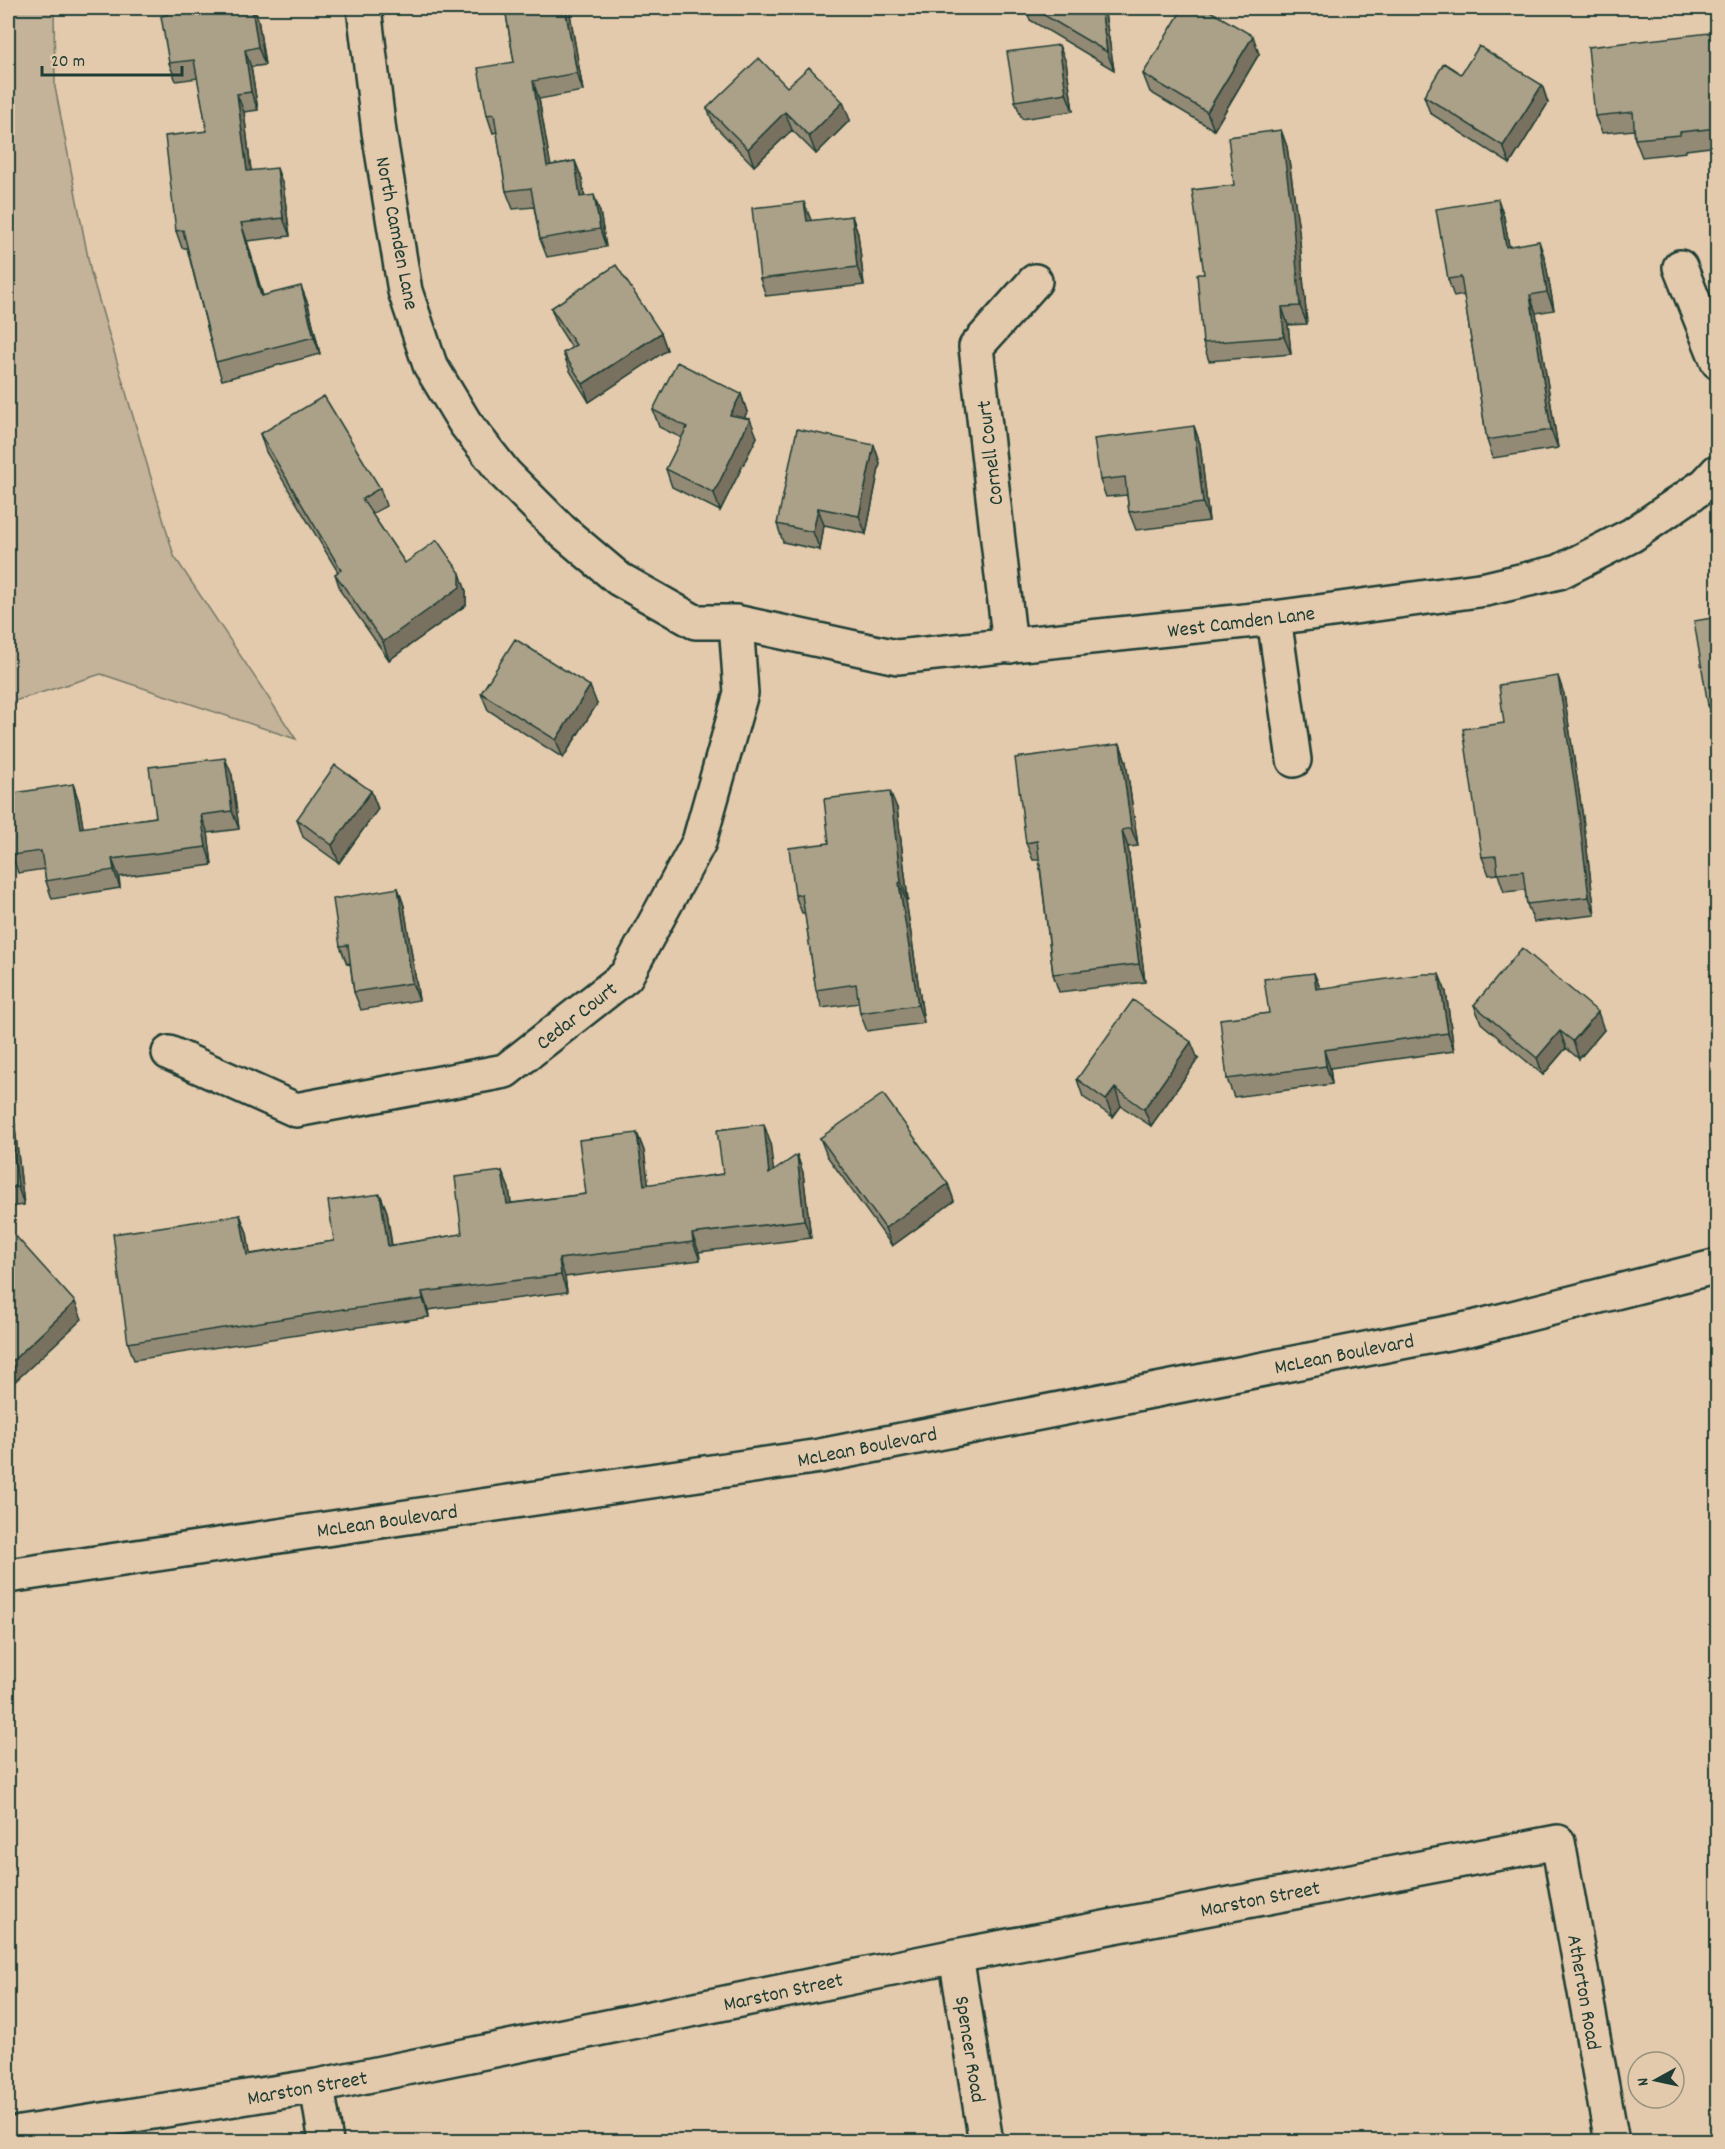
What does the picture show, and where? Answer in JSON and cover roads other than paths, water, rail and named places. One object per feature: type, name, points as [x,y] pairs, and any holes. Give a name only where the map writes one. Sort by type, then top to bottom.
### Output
[{"type":"street","name":"North Camden Lane","points":[[364,8],[379,132],[405,291],[430,364],[465,423],[505,474],[561,530],[619,579],[694,622],[736,622]]},
{"type":"street","points":[[1680,267],[1718,362]]},
{"type":"street","name":"Cornell Court","points":[[1011,646],[976,347],[1035,281]]},
{"type":"street","name":"West Camden Lane","points":[[736,622],[897,657],[1274,618],[1486,589],[1559,572],[1632,535],[1706,484],[1718,471]]},
{"type":"street","points":[[1274,618],[1294,759]]},
{"type":"street","name":"Cedar Court","points":[[169,1053],[296,1110],[505,1071],[626,976],[699,842],[741,693],[736,622]]},
{"type":"street","name":"McLean Boulevard","points":[[8,1576],[820,1456],[1473,1328],[1718,1266]]},
{"type":"street","name":"Marston Street","points":[[8,2135],[317,2086],[956,1956],[1558,1842]]},
{"type":"street","name":"Atherton Road","points":[[1558,1842],[1612,2142]]},
{"type":"street","name":"Spencer Road","points":[[956,1956],[986,2142]]},
{"type":"street","points":[[317,2086],[326,2142]]}]
